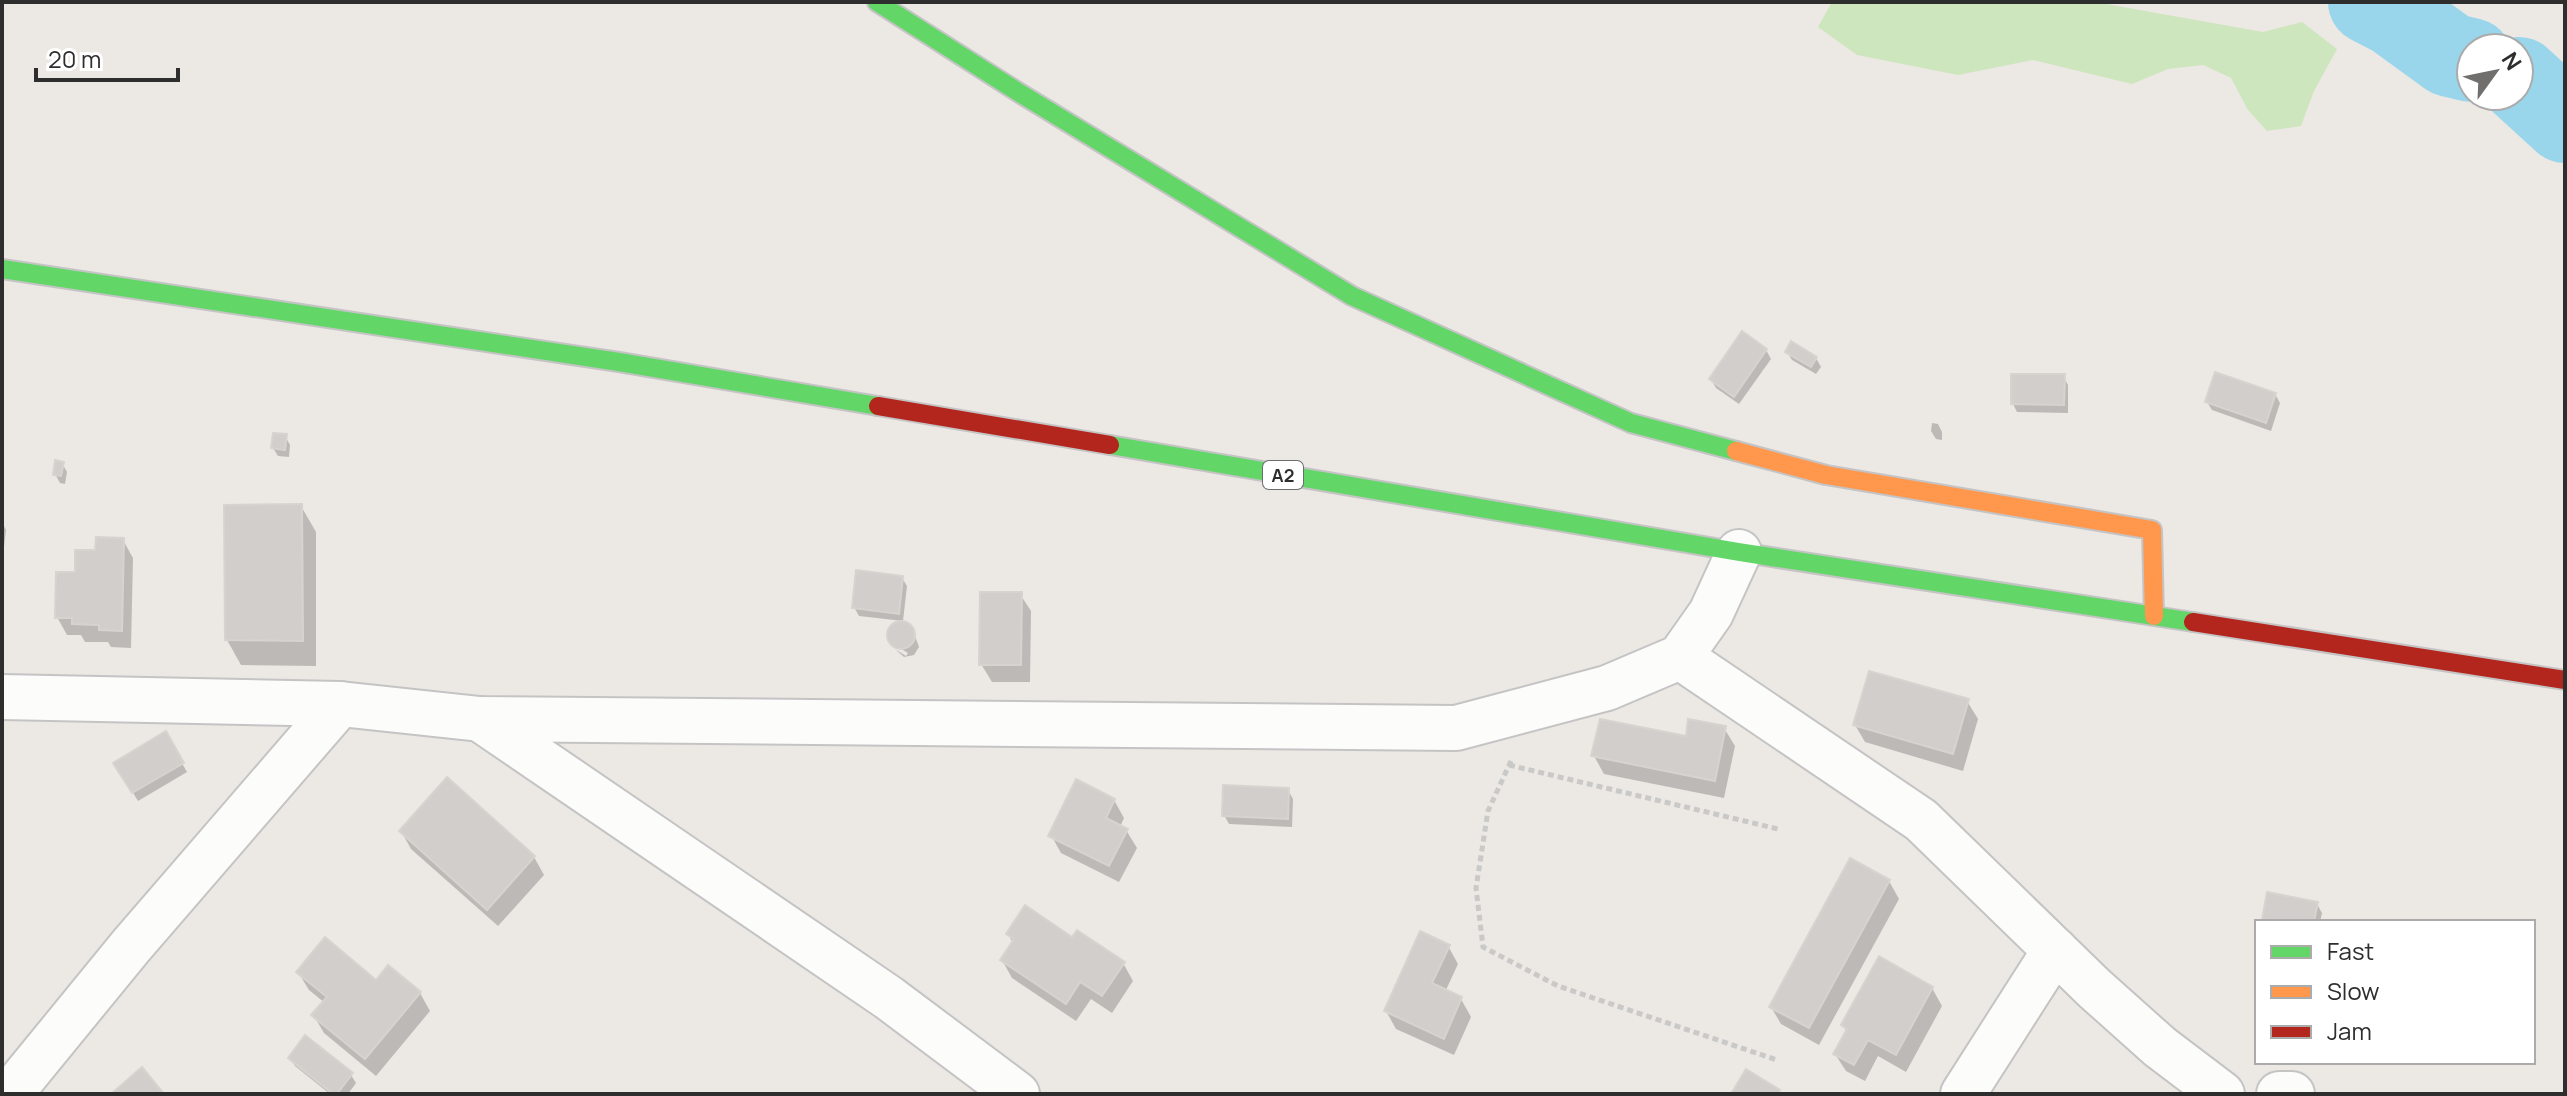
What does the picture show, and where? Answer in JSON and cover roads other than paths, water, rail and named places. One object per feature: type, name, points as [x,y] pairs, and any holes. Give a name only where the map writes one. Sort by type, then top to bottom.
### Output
[{"type":"main road","points":[[877,2],[1352,296],[1631,423],[1826,475],[2152,530],[2154,616]]},
{"type":"main road","name":"A2","points":[[2,269],[619,362],[1739,552],[2565,680]]},
{"type":"street","points":[[2,697],[340,704],[480,719],[1456,728],[1607,688],[1680,657],[1711,613],[1739,552]]},
{"type":"street","points":[[1680,657],[1921,820],[2160,1047],[2222,1094]]},
{"type":"street","points":[[10,1094],[131,946],[340,704]]},
{"type":"street","points":[[480,719],[889,998],[1017,1094]]},
{"type":"street","points":[[1963,1094],[2055,950]]},
{"type":"street","points":[[2279,1094],[2292,1094]]},
{"type":"waterway","points":[[2370,2],[2395,15],[2455,56]]},
{"type":"waterway","points":[[2535,94],[2565,121]]}]
